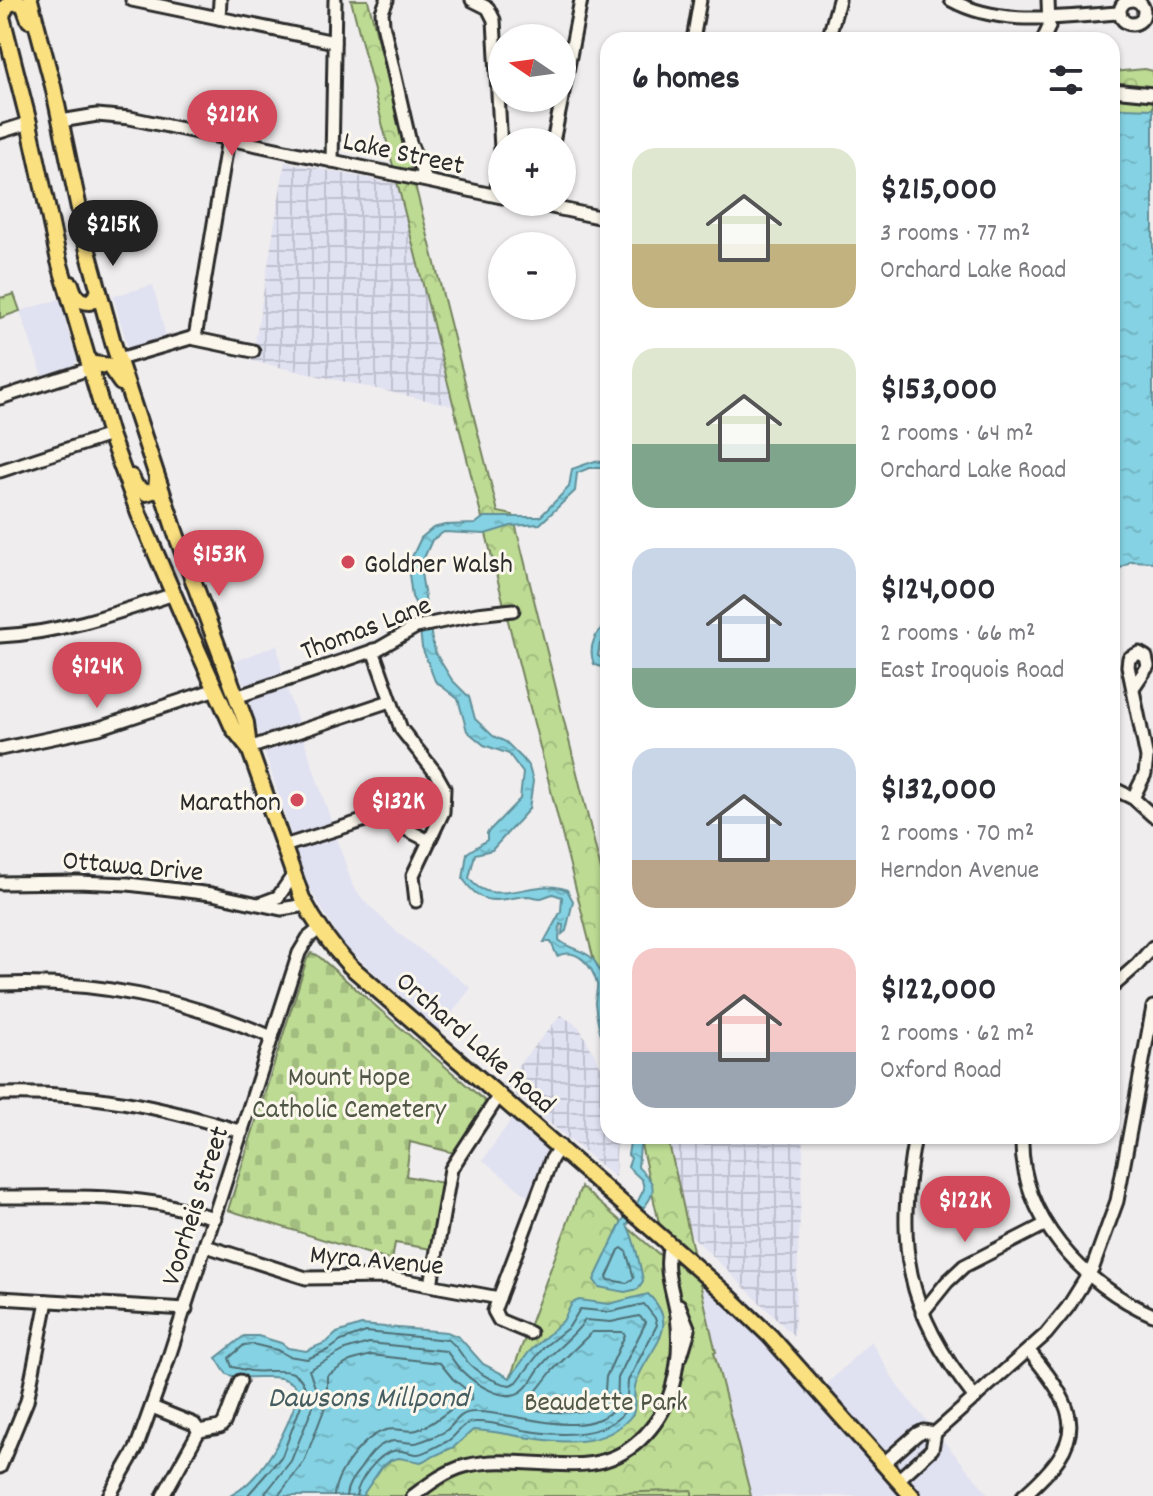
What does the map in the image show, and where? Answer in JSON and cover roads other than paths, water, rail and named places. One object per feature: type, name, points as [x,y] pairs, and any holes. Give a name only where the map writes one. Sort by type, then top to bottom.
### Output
[{"type":"main road","name":"Orchard Lake Road","points":[[30,0],[53,86],[99,293],[119,359],[157,479],[246,723],[249,748],[294,874],[319,929],[350,966],[560,1146],[770,1336],[912,1496]]},
{"type":"main road","points":[[1,12],[8,4],[18,2],[24,6],[45,81],[53,86]]},
{"type":"main road","name":"Orchard Lake Road","points":[[1,12],[45,201],[89,369],[110,435],[139,514],[188,628],[233,728],[249,748]]},
{"type":"main road","points":[[45,201],[54,211],[74,293],[79,299],[90,302],[99,293]]},
{"type":"main road","points":[[89,369],[94,364],[105,364],[119,378],[143,450],[150,457]]},
{"type":"main road","points":[[110,435],[118,440],[136,487],[151,493],[156,490],[157,479]]},
{"type":"main road","points":[[188,628],[208,624]]},
{"type":"street","points":[[132,0],[334,42]]},
{"type":"street","points":[[219,18],[220,0]]},
{"type":"street","points":[[332,161],[335,0]]},
{"type":"street","points":[[387,0],[382,12],[383,24],[410,143],[426,180]]},
{"type":"street","points":[[472,0],[488,8],[494,20],[500,128]]},
{"type":"street","points":[[576,26],[581,0]]},
{"type":"street","points":[[694,32],[700,0]]},
{"type":"street","points":[[830,32],[839,0]]},
{"type":"street","points":[[951,0],[991,14],[1019,18],[1120,13]]},
{"type":"street","points":[[1047,32],[1048,0]]},
{"type":"street","points":[[1120,91],[1153,94]]},
{"type":"street","name":"Lake Street","points":[[61,121],[97,115],[114,116],[488,194]]},
{"type":"street","points":[[0,132],[29,123]]},
{"type":"street","points":[[195,338],[228,139]]},
{"type":"street","points":[[576,211],[600,217]]},
{"type":"street","points":[[119,359],[195,338],[253,351]]},
{"type":"street","points":[[0,398],[89,369]]},
{"type":"street","points":[[0,471],[110,435]]},
{"type":"street","points":[[0,636],[86,623],[174,594]]},
{"type":"street","name":"Thomas Lane","points":[[236,697],[373,650],[416,627],[513,610]]},
{"type":"street","points":[[373,650],[406,738],[435,772],[444,788],[443,812],[413,875],[416,901]]},
{"type":"street","points":[[1133,688],[1147,758],[1145,774],[1133,798]]},
{"type":"street","points":[[0,749],[82,732],[216,689]]},
{"type":"street","points":[[249,748],[390,701]]},
{"type":"street","points":[[1120,792],[1133,798],[1153,816]]},
{"type":"street","points":[[284,846],[375,817],[388,820],[429,841]]},
{"type":"street","points":[[261,903],[278,897],[294,874]]},
{"type":"street","name":"Ottawa Drive","points":[[0,883],[65,881],[128,884],[261,903],[281,909],[306,905]]},
{"type":"street","name":"Voorheis Street","points":[[109,1496],[131,1460],[152,1407],[299,953],[308,938],[319,929]]},
{"type":"street","points":[[1120,980],[1153,949]]},
{"type":"street","points":[[0,984],[66,984],[134,992],[197,1008],[272,1037]]},
{"type":"street","points":[[898,1480],[932,1449],[935,1433],[1029,1351],[1060,1318],[1089,1275],[1104,1243],[1117,1201],[1153,1007]]},
{"type":"street","points":[[0,1094],[62,1094],[122,1100],[242,1132]]},
{"type":"street","points":[[431,1285],[451,1169],[500,1094]]},
{"type":"street","points":[[914,1144],[906,1185],[904,1229],[909,1269],[922,1313],[945,1359],[975,1398]]},
{"type":"street","points":[[1023,1144],[1026,1179],[1046,1224],[1061,1245],[1089,1275],[1119,1297],[1153,1315]]},
{"type":"street","points":[[530,1333],[497,1318],[494,1311],[551,1160],[560,1146]]},
{"type":"street","points":[[0,1197],[137,1201],[167,1205],[215,1218]]},
{"type":"street","points":[[922,1313],[964,1266],[1046,1224]]},
{"type":"street","points":[[413,1496],[452,1470],[475,1464],[517,1461],[584,1466],[613,1459],[651,1428],[665,1405],[675,1372],[678,1329],[666,1262],[670,1244]]},
{"type":"street","name":"Myra Avenue","points":[[206,1246],[306,1278],[382,1277],[499,1298]]},
{"type":"street","points":[[0,1298],[186,1309]]},
{"type":"street","points":[[0,1467],[27,1401],[47,1301]]},
{"type":"street","points":[[1023,1496],[1059,1460],[1067,1443],[1069,1427],[1061,1393],[1029,1351]]},
{"type":"street","points":[[199,1431],[220,1427],[224,1423],[240,1381]]},
{"type":"street","points":[[152,1407],[196,1425],[199,1431]]},
{"type":"street","points":[[163,1496],[199,1431]]},
{"type":"street","points":[[884,1463],[920,1432],[935,1433]]},
{"type":"water","points":[[1120,109],[1153,109],[1153,562],[1131,561],[1120,569]]},
{"type":"water","points":[[600,462],[600,468],[577,473],[575,491],[540,524],[511,526],[485,534],[444,532],[432,540],[420,567],[436,654],[452,680],[469,697],[475,719],[522,758],[529,767],[533,781],[529,809],[492,850],[475,854],[469,878],[489,892],[542,887],[567,890],[573,901],[566,931],[562,934],[563,925],[560,924],[559,940],[588,955],[598,966],[600,1029],[595,1003],[597,984],[591,970],[577,956],[557,956],[551,942],[544,942],[561,911],[562,897],[553,894],[541,898],[527,896],[491,900],[478,895],[463,879],[467,853],[487,840],[487,833],[520,799],[523,773],[509,754],[484,745],[467,731],[458,699],[435,681],[422,647],[409,574],[410,561],[421,538],[433,528],[475,524],[484,517],[540,517],[569,487],[572,469]]},
{"type":"water","points":[[600,630],[600,667],[594,664],[592,657],[596,635]]},
{"type":"water","points":[[630,1144],[640,1144],[638,1167],[653,1188],[649,1200],[627,1225],[643,1281],[638,1289],[625,1292],[599,1287],[594,1280],[622,1221],[644,1189],[642,1180],[628,1167],[631,1158],[628,1155]]},
{"type":"water","name":"Dawsons Millpond","points":[[648,1294],[663,1317],[663,1328],[636,1383],[633,1414],[617,1429],[579,1441],[536,1439],[473,1430],[454,1447],[421,1462],[399,1458],[391,1460],[382,1467],[362,1496],[230,1496],[254,1477],[274,1451],[299,1392],[294,1385],[281,1378],[227,1374],[216,1358],[244,1336],[258,1336],[288,1348],[306,1351],[327,1342],[337,1333],[361,1325],[447,1332],[459,1337],[483,1364],[510,1378],[529,1352],[563,1321],[572,1303],[579,1300],[609,1304]]},
{"type":"place","name":"Goldner Walsh","points":[[348,562]]},
{"type":"place","name":"Marathon","points":[[297,800]]},
{"type":"park label","name":"Mount Hope Catholic Cemetery","points":[[349,1091]]},
{"type":"park label","name":"Beaudette Park","points":[[606,1400]]}]
